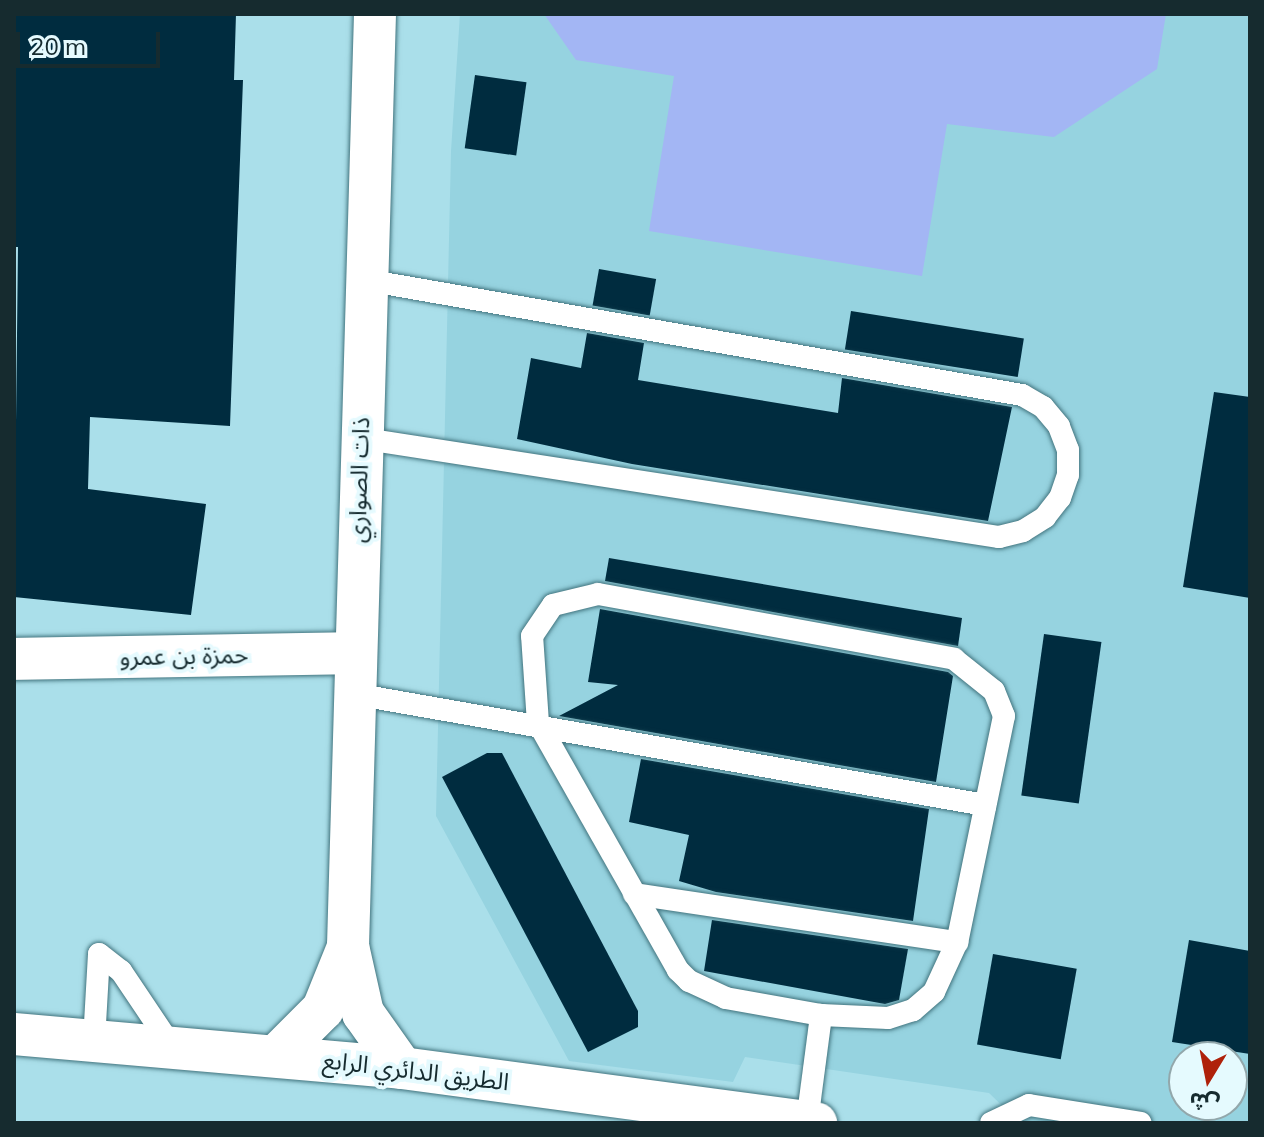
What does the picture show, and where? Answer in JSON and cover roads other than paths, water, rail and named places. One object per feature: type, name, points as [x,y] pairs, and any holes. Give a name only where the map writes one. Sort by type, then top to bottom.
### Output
[{"type":"street","name":"ذات الصواري","points":[[375,14],[359,438],[348,946],[363,1013],[402,1068]]},
{"type":"street","name":"حمزة بن عمرو","points":[[14,659],[355,653]]},
{"type":"street","name":"ذات الصواري","points":[[276,1056],[323,1009],[348,946]]},
{"type":"street","name":"الطريق الدائري الرابع","points":[[14,1034],[402,1068],[811,1122]]},
{"type":"lane","points":[[359,438],[999,537],[1023,531],[1045,517],[1060,498],[1068,475],[1068,450],[1059,426],[1043,407],[1022,395],[366,280]]},
{"type":"lane","points":[[598,594],[954,659],[976,672],[994,691],[1004,716],[985,805],[957,942],[934,992],[913,1010],[888,1018],[821,1015],[726,998],[689,981],[634,894],[538,723],[532,636],[553,605],[574,597],[598,594]]},
{"type":"lane","points":[[354,694],[538,723],[985,805]]},
{"type":"lane","points":[[634,894],[957,942]]},
{"type":"lane","points":[[94,1041],[99,954],[121,971],[172,1047]]},
{"type":"lane","points":[[811,1122],[821,1015]]},
{"type":"lane","points":[[991,1123],[1029,1105],[1141,1123]]}]
